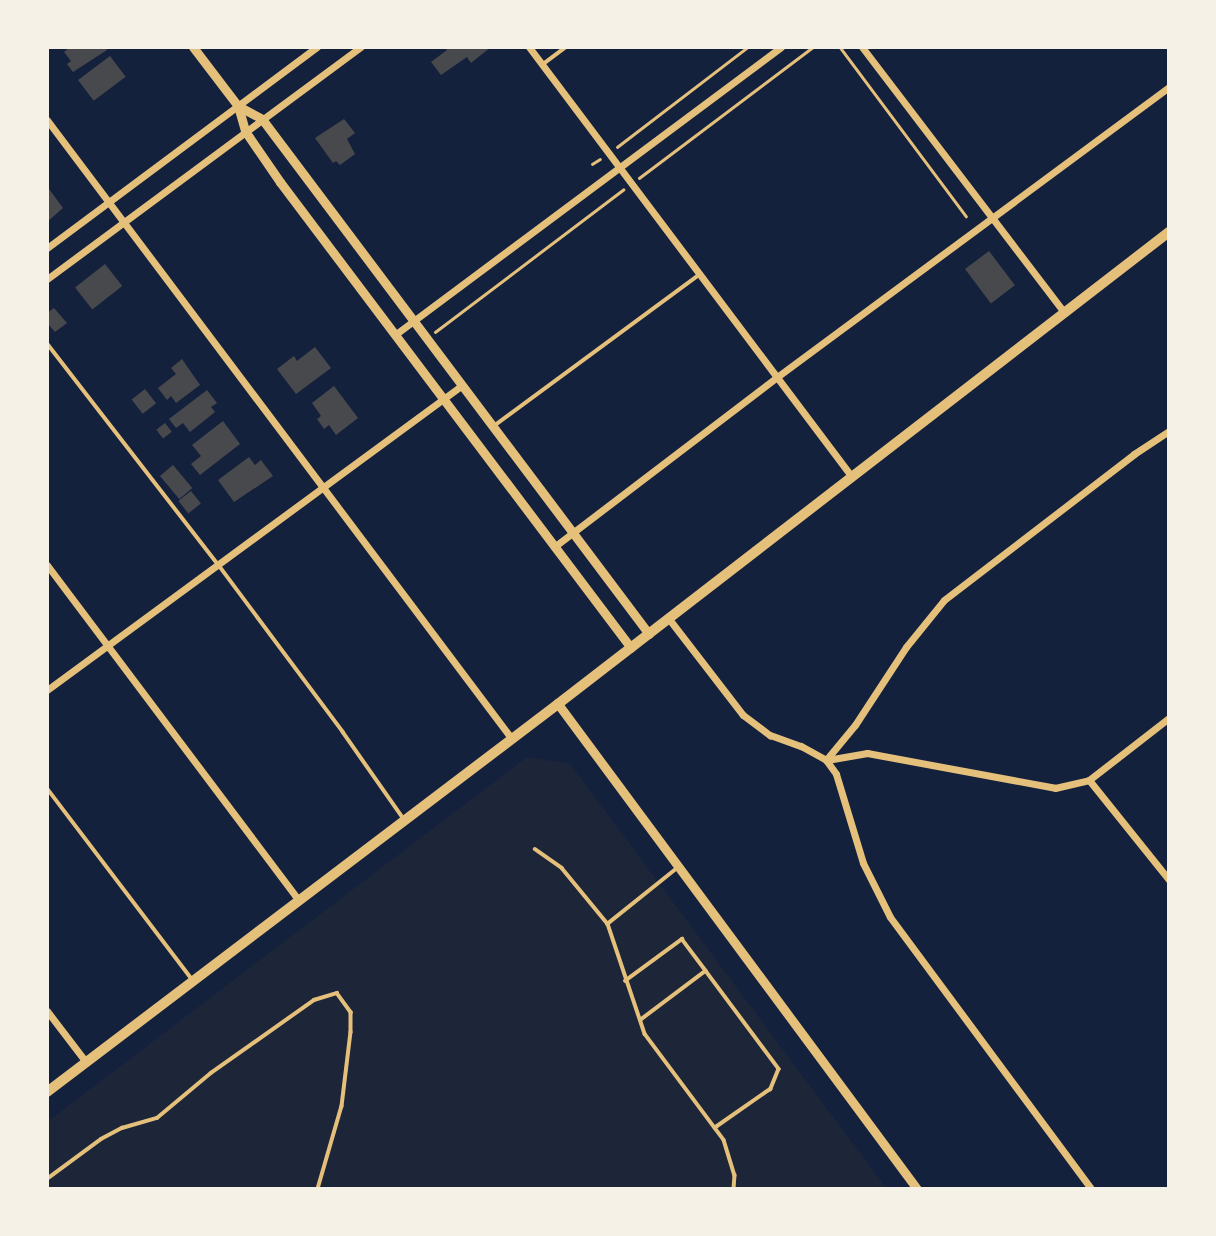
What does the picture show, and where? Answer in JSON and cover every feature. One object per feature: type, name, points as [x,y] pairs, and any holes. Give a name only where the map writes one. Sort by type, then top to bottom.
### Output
[{"type":"main road","points":[[47,1092],[669,619],[1169,232]]},
{"type":"street","points":[[193,47],[237,106],[245,131],[631,648]]},
{"type":"street","points":[[47,248],[317,47]]},
{"type":"street","points":[[47,279],[360,47]]},
{"type":"street","points":[[529,47],[852,477]]},
{"type":"street","points":[[396,334],[781,47]]},
{"type":"street","points":[[862,47],[1064,312]]},
{"type":"street","points":[[554,547],[777,377],[1169,87]]},
{"type":"street","points":[[237,106],[262,119],[649,634]]},
{"type":"street","points":[[47,120],[512,739]]},
{"type":"street","points":[[47,690],[461,386]]},
{"type":"street","points":[[826,760],[855,725],[906,647],[944,600],[1123,462],[1169,431]]},
{"type":"street","points":[[47,565],[299,901]]},
{"type":"street","points":[[669,619],[743,715],[770,736],[801,746],[826,760],[836,774],[863,863],[890,917],[1091,1189]]},
{"type":"street","points":[[558,704],[918,1189]]},
{"type":"street","points":[[826,760],[867,753],[1055,788],[1089,780],[1169,718]]},
{"type":"street","points":[[1089,780],[1169,880]]},
{"type":"street","points":[[47,1011],[86,1062]]},
{"type":"lane","points":[[542,65],[566,47]]},
{"type":"lane","points":[[493,427],[701,274]]},
{"type":"lane","points":[[47,343],[218,564],[405,820]]},
{"type":"lane","points":[[47,788],[193,981]]},
{"type":"lane","points":[[535,849],[562,868],[608,924],[645,1034],[724,1140],[735,1175],[734,1189]]},
{"type":"lane","points":[[608,924],[678,868]]},
{"type":"lane","points":[[625,981],[682,939],[779,1069],[771,1089],[715,1128]]},
{"type":"lane","points":[[641,1020],[706,971]]},
{"type":"lane","points":[[47,1179],[101,1139],[122,1128],[157,1118],[211,1073],[314,1000],[337,993],[351,1012],[351,1032],[342,1106],[318,1189]]},
{"type":"path","points":[[592,164],[748,47]]},
{"type":"path","points":[[840,47],[966,216]]},
{"type":"shaded area","points":[[527,757],[570,764],[887,1189],[47,1189],[47,1122]]},
{"type":"building","points":[[70,47],[105,47],[107,50],[73,72],[67,64],[71,61],[64,52]]},
{"type":"building","points":[[445,47],[491,47],[471,63],[467,57],[441,75],[431,62],[447,50]]},
{"type":"building","points":[[110,56],[126,77],[94,101],[78,80]]},
{"type":"building","points":[[344,119],[355,133],[347,139],[355,154],[340,165],[336,161],[333,163],[315,138]]},
{"type":"building","points":[[49,189],[63,208],[47,222],[47,191]]},
{"type":"building","points":[[989,251],[1015,285],[991,303],[965,269]]},
{"type":"building","points":[[105,264],[122,286],[92,309],[75,287]]},
{"type":"building","points":[[54,308],[67,323],[55,332],[47,323],[47,313]]},
{"type":"building","points":[[315,347],[331,368],[296,394],[277,369],[294,356],[297,361]]},
{"type":"building","points":[[182,359],[200,385],[176,403],[171,396],[167,400],[158,388],[176,374],[171,368]]},
{"type":"building","points":[[334,386],[358,418],[336,435],[329,425],[324,429],[317,419],[321,416],[312,403]]},
{"type":"building","points":[[145,389],[156,403],[143,414],[132,399]]},
{"type":"building","points":[[207,390],[217,403],[211,407],[215,412],[190,432],[183,423],[176,428],[169,419]]},
{"type":"building","points":[[223,421],[240,444],[200,475],[191,464],[201,456],[192,445]]},
{"type":"building","points":[[165,423],[172,432],[163,438],[156,430]]},
{"type":"building","points":[[249,457],[255,465],[261,460],[273,476],[234,502],[218,480]]},
{"type":"building","points":[[173,465],[192,488],[179,499],[160,476]]},
{"type":"building","points":[[191,491],[201,504],[188,513],[178,501]]}]
